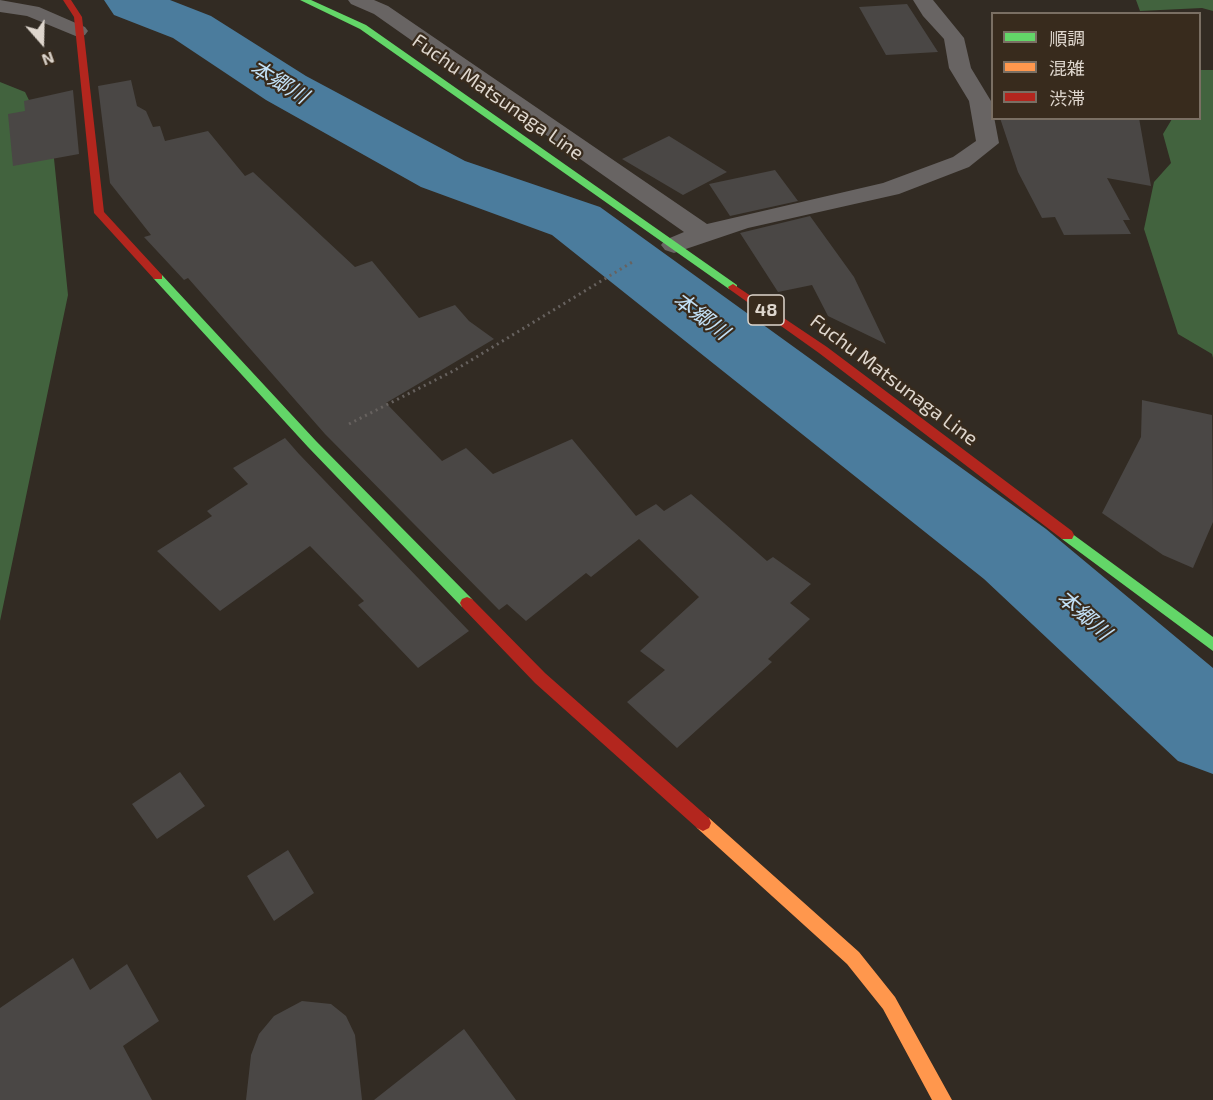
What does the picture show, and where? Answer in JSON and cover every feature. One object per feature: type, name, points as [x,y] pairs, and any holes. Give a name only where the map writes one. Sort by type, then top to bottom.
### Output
[{"type":"street","points":[[67,0],[78,17],[99,213],[312,444],[540,678],[852,958],[889,1003],[942,1100]]},
{"type":"street","name":"Fuchu Matsunaga Line","points":[[304,0],[363,27],[823,350],[1213,645]]},
{"type":"street","points":[[358,0],[381,10],[703,233]]},
{"type":"street","points":[[674,245],[703,233],[890,189],[961,162],[988,143],[980,100],[960,68],[954,38],[930,12],[923,0]]},
{"type":"street","points":[[0,6],[32,11],[78,31]]},
{"type":"path","points":[[312,444],[455,370],[642,256]]},
{"type":"green space","points":[[1136,0],[1213,0],[1213,11],[1202,8],[1140,11]]},
{"type":"green space","points":[[1201,70],[1213,70],[1213,358],[1212,354],[1178,334],[1144,229],[1154,182],[1171,163],[1163,134],[1171,120],[1201,120]]},
{"type":"green space","points":[[0,82],[25,92],[53,149],[68,295],[0,621]]},
{"type":"building","points":[[907,4],[938,52],[886,55],[859,7]]},
{"type":"building","points":[[131,80],[137,106],[146,111],[153,127],[160,126],[165,141],[208,131],[245,176],[253,172],[355,267],[372,261],[419,318],[455,305],[469,321],[494,339],[386,403],[442,461],[466,448],[493,474],[572,439],[636,516],[656,504],[664,511],[691,494],[767,561],[773,557],[811,584],[790,603],[810,619],[768,659],[772,662],[677,748],[627,702],[665,670],[640,651],[699,597],[639,539],[591,577],[586,573],[526,621],[507,604],[499,610],[325,434],[188,278],[184,280],[144,237],[151,235],[110,183],[98,86]]},
{"type":"building","points":[[73,90],[79,154],[13,166],[8,114],[25,111],[24,101]]},
{"type":"building","points":[[1001,120],[1139,120],[1151,186],[1107,178],[1130,220],[1123,220],[1131,234],[1064,235],[1055,217],[1042,218],[1018,172]]},
{"type":"building","points":[[669,136],[727,172],[683,195],[622,159]]},
{"type":"building","points":[[775,170],[798,201],[730,216],[709,184]]},
{"type":"building","points":[[810,216],[854,277],[886,344],[828,316],[812,285],[778,292],[740,233]]},
{"type":"building","points":[[1142,400],[1212,415],[1213,522],[1193,568],[1163,555],[1102,513],[1141,437]]},
{"type":"building","points":[[285,438],[469,631],[418,668],[358,605],[364,601],[310,546],[220,611],[157,551],[212,516],[207,511],[248,484],[233,468]]},
{"type":"building","points":[[180,772],[205,806],[157,839],[132,804]]},
{"type":"building","points":[[288,850],[314,893],[274,921],[247,876]]},
{"type":"building","points":[[73,958],[90,990],[127,964],[159,1021],[123,1046],[152,1100],[0,1100],[0,1008]]},
{"type":"building","points":[[302,1001],[331,1004],[346,1016],[355,1035],[362,1100],[246,1100],[251,1055],[259,1034],[274,1016]]},
{"type":"building","points":[[464,1029],[516,1100],[374,1100]]},
{"type":"waterway","name":"本郷川","points":[[130,0],[133,4],[192,27],[286,88],[443,174],[576,221],[1015,554],[1213,729]]},
{"type":"traffic: fast","points":[[304,0],[363,27],[733,287]]},
{"type":"traffic: fast","points":[[158,277],[312,444],[467,603]]},
{"type":"traffic: fast","points":[[1067,535],[1213,645]]},
{"type":"traffic: slow","points":[[703,823],[853,958],[889,1003],[942,1100]]},
{"type":"traffic: jam","points":[[67,0],[78,17],[99,213],[158,277]]},
{"type":"traffic: jam","points":[[733,287],[823,350],[1067,535]]},
{"type":"traffic: jam","points":[[467,603],[540,678],[703,823]]}]
